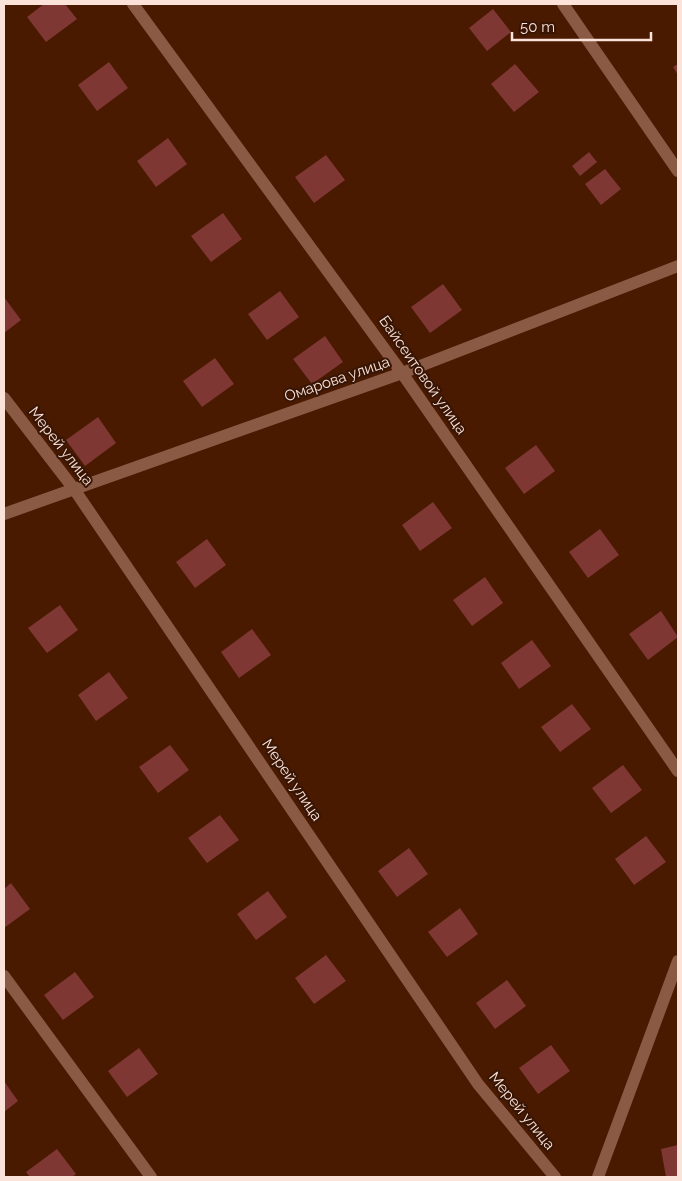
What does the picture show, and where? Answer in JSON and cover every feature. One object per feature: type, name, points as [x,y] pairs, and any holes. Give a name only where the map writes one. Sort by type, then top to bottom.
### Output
[{"type":"street","name":"Байсеитовой улица","points":[[133,4],[402,373],[678,771]]},
{"type":"street","points":[[563,4],[678,171]]},
{"type":"street","name":"Омарова улица","points":[[4,514],[402,373],[678,266]]},
{"type":"street","name":"Мерей улица","points":[[4,398],[74,489],[478,1084],[555,1177]]},
{"type":"street","points":[[598,1177],[678,961]]},
{"type":"street","points":[[4,976],[151,1177]]},
{"type":"building","points":[[44,4],[65,4],[77,19],[46,42],[27,17]]},
{"type":"building","points":[[493,9],[511,32],[487,51],[469,28]]},
{"type":"building","points":[[109,62],[128,88],[97,111],[78,85]]},
{"type":"building","points":[[515,64],[539,92],[514,112],[491,84]]},
{"type":"building","points":[[678,64],[678,75],[673,67]]},
{"type":"building","points":[[168,138],[187,164],[156,187],[137,161]]},
{"type":"building","points":[[589,152],[597,162],[580,176],[572,166]]},
{"type":"building","points":[[326,155],[345,180],[314,203],[295,177]]},
{"type":"building","points":[[605,169],[621,189],[601,205],[585,184]]},
{"type":"building","points":[[223,213],[242,239],[211,262],[191,236]]},
{"type":"building","points":[[443,284],[462,310],[430,333],[411,307]]},
{"type":"building","points":[[280,291],[299,317],[267,340],[248,314]]},
{"type":"building","points":[[4,297],[21,320],[4,333]]},
{"type":"building","points":[[325,336],[343,362],[312,384],[293,359]]},
{"type":"building","points":[[215,358],[234,384],[202,407],[183,381]]},
{"type":"building","points":[[98,417],[116,443],[85,466],[66,440]]},
{"type":"building","points":[[536,445],[555,471],[524,494],[505,468]]},
{"type":"building","points":[[433,502],[452,528],[420,551],[402,525]]},
{"type":"building","points":[[600,529],[619,555],[588,578],[569,552]]},
{"type":"building","points":[[207,539],[226,565],[195,588],[176,562]]},
{"type":"building","points":[[485,577],[503,603],[472,626],[453,600]]},
{"type":"building","points":[[60,605],[78,630],[47,653],[28,628]]},
{"type":"building","points":[[661,611],[678,637],[648,660],[629,634]]},
{"type":"building","points":[[252,629],[271,655],[239,678],[221,652]]},
{"type":"building","points":[[532,640],[551,666],[519,689],[501,663]]},
{"type":"building","points":[[109,672],[128,698],[96,721],[78,695]]},
{"type":"building","points":[[572,704],[591,729],[560,752],[541,727]]},
{"type":"building","points":[[170,745],[189,770],[158,793],[139,767]]},
{"type":"building","points":[[623,765],[642,790],[611,813],[592,788]]},
{"type":"building","points":[[220,815],[239,840],[207,863],[188,838]]},
{"type":"building","points":[[646,836],[666,862],[634,885],[615,859]]},
{"type":"building","points":[[409,848],[428,874],[397,897],[378,871]]},
{"type":"building","points":[[11,883],[30,909],[4,928],[4,889]]},
{"type":"building","points":[[268,891],[287,917],[256,940],[237,914]]},
{"type":"building","points":[[460,908],[478,934],[447,957],[428,932]]},
{"type":"building","points":[[326,955],[346,981],[314,1004],[295,978]]},
{"type":"building","points":[[75,972],[94,997],[63,1020],[44,995]]},
{"type":"building","points":[[507,980],[526,1006],[495,1029],[476,1003]]},
{"type":"building","points":[[551,1045],[570,1071],[538,1094],[519,1068]]},
{"type":"building","points":[[139,1048],[158,1074],[127,1097],[108,1071]]},
{"type":"building","points":[[4,1081],[18,1101],[4,1112]]},
{"type":"building","points":[[678,1145],[678,1177],[666,1177],[661,1149]]},
{"type":"building","points":[[57,1149],[76,1174],[72,1177],[30,1177],[26,1172]]}]
